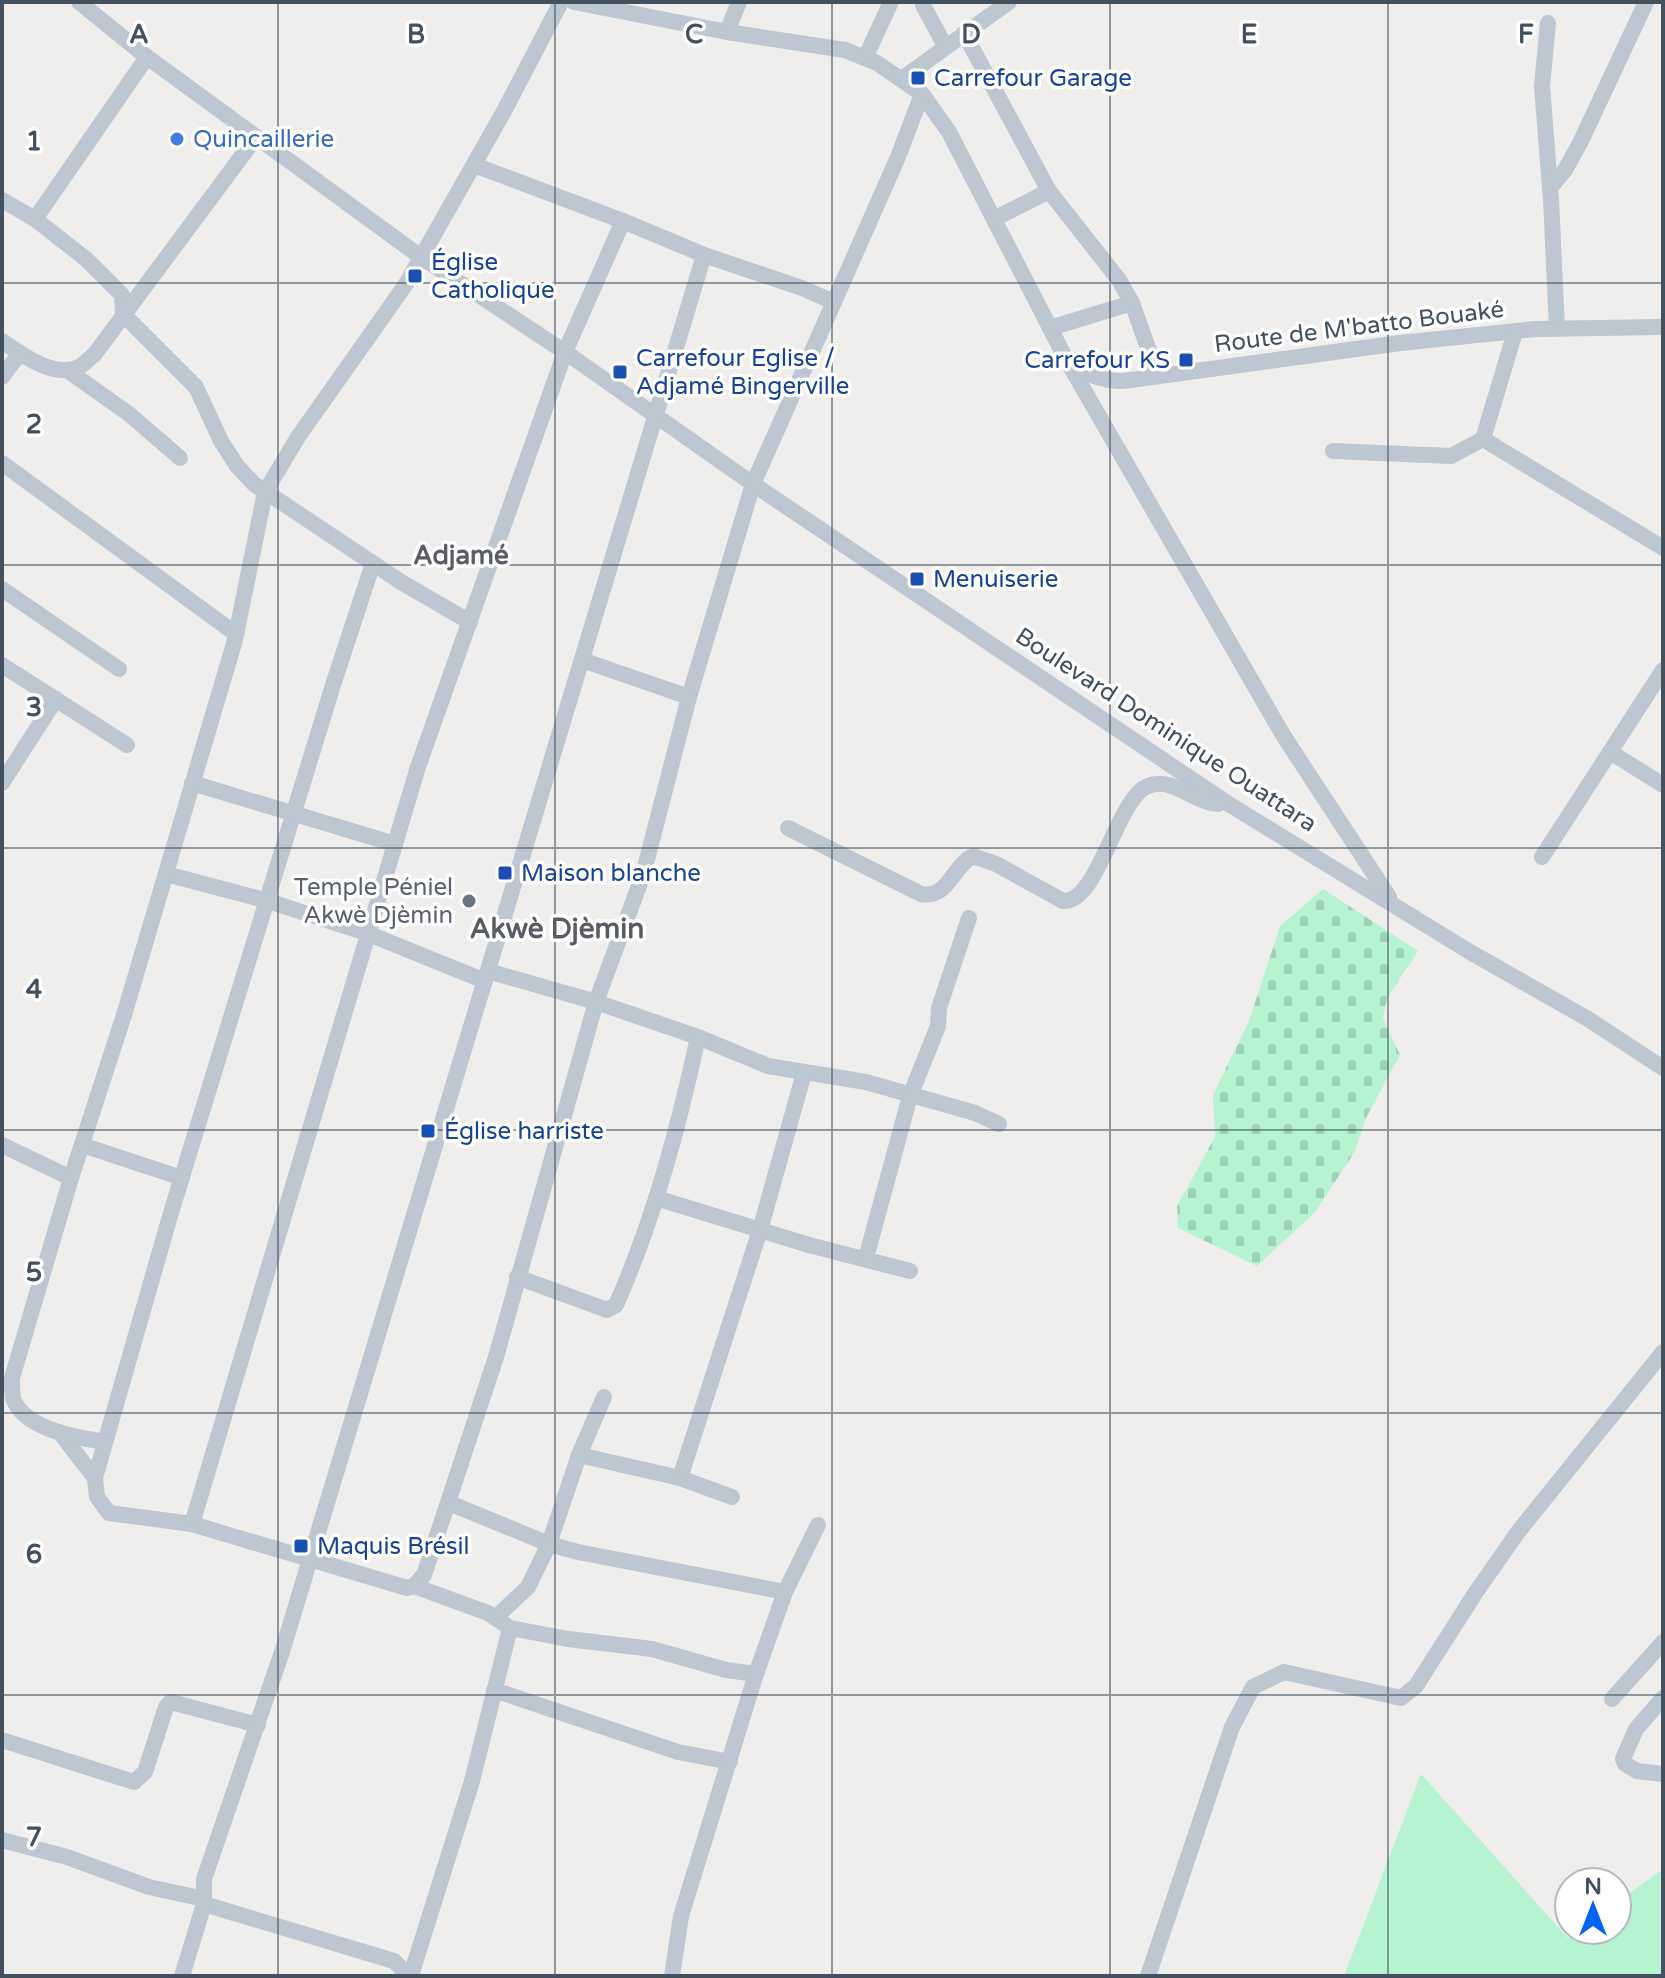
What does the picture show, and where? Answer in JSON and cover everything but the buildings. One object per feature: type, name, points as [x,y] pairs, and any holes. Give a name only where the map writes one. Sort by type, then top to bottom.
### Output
[{"type":"street","name":"Boulevard Dominique Ouattara","points":[[79,2],[147,57],[421,257],[1227,803],[1470,952],[1588,1019],[1663,1068]]},
{"type":"street","points":[[95,1478],[61,1434],[19,1408],[13,1397],[12,1378],[71,1178],[124,1015],[236,634],[265,492],[298,437],[406,284],[561,2]]},
{"type":"street","points":[[574,2],[727,32],[823,46],[865,58],[903,78],[922,94],[949,132],[1066,359],[1283,735],[1392,903]]},
{"type":"street","points":[[727,32],[739,2]]},
{"type":"street","points":[[865,58],[891,2]]},
{"type":"street","points":[[903,78],[1009,2]]},
{"type":"street","points":[[1550,188],[1565,170],[1581,141],[1646,2]]},
{"type":"street","points":[[923,5],[945,46]]},
{"type":"street","points":[[1548,23],[1542,86],[1557,328]]},
{"type":"street","points":[[964,33],[1049,191],[1119,280],[1132,303],[1158,376]]},
{"type":"street","points":[[35,219],[147,57]]},
{"type":"street","points":[[373,563],[182,1178],[95,1478],[97,1497],[109,1513],[192,1524],[407,1588],[414,1586],[424,1575],[496,1357],[596,1002],[643,875],[689,697],[753,484],[898,157],[922,94]]},
{"type":"street","points":[[2,341],[51,368],[67,370],[80,367],[94,355],[256,137]]},
{"type":"street","points":[[474,165],[834,302]]},
{"type":"street","points":[[994,219],[1049,191]]},
{"type":"street","points":[[2,200],[35,219],[86,259],[122,295],[123,314],[196,387],[221,441],[237,466],[265,492],[470,622]]},
{"type":"street","points":[[192,1524],[418,767],[565,352],[623,221]]},
{"type":"street","points":[[182,1976],[204,1902],[204,1879],[258,1725],[704,255]]},
{"type":"street","points":[[1050,328],[1132,303]]},
{"type":"street","name":"Route de M'batto Bouaké","points":[[1066,359],[1082,371],[1108,381],[1400,343],[1557,328],[1663,327]]},
{"type":"street","points":[[1333,451],[1451,456],[1483,439],[1515,332]]},
{"type":"street","points":[[2,377],[20,353]]},
{"type":"street","points":[[67,370],[129,414],[180,458]]},
{"type":"street","points":[[1483,439],[1663,548]]},
{"type":"street","points":[[2,463],[236,634]]},
{"type":"street","points":[[2,589],[119,669]]},
{"type":"street","points":[[582,660],[689,697]]},
{"type":"street","points":[[2,665],[127,745]]},
{"type":"street","points":[[1542,857],[1663,670]]},
{"type":"street","points":[[2,783],[56,699]]},
{"type":"street","points":[[1610,752],[1663,785]]},
{"type":"street","points":[[192,783],[395,844]]},
{"type":"street","points":[[788,828],[921,894],[941,891],[966,859],[973,856],[996,864],[1063,901],[1071,902],[1078,898],[1099,865],[1136,793],[1148,785],[1181,789],[1212,804],[1227,803]]},
{"type":"street","points":[[166,874],[268,901],[486,976],[596,1002],[698,1037],[768,1066],[866,1082],[984,1116],[999,1124]]},
{"type":"street","points":[[866,1258],[910,1096],[938,1026],[939,1008],[969,918]]},
{"type":"street","points":[[517,1277],[607,1310],[616,1305],[656,1198],[677,1129],[698,1037]]},
{"type":"street","points":[[680,1478],[760,1230],[804,1073]]},
{"type":"street","points":[[2,1145],[71,1178]]},
{"type":"street","points":[[82,1145],[182,1178]]},
{"type":"street","points":[[656,1198],[910,1271]]},
{"type":"street","points":[[1148,1976],[1232,1727],[1253,1687],[1284,1672],[1401,1698],[1416,1686],[1518,1532],[1663,1352]]},
{"type":"street","points":[[495,1618],[528,1587],[549,1544],[579,1455],[604,1397]]},
{"type":"street","points":[[61,1434],[105,1442]]},
{"type":"street","points":[[579,1455],[680,1478],[732,1497]]},
{"type":"street","points":[[449,1503],[549,1544],[578,1552],[785,1592]]},
{"type":"street","points":[[672,1976],[681,1916],[699,1851],[756,1674],[785,1592],[818,1525]]},
{"type":"street","points":[[414,1586],[488,1613],[510,1628],[652,1649],[726,1670],[756,1674]]},
{"type":"street","points":[[2,1840],[67,1857],[149,1887],[394,1961],[410,1973],[472,1781],[510,1628]]},
{"type":"street","points":[[1612,1699],[1663,1642]]},
{"type":"street","points":[[494,1690],[678,1752],[730,1762]]},
{"type":"street","points":[[1663,1698],[1636,1729],[1623,1759],[1625,1764],[1637,1771],[1663,1774]]},
{"type":"street","points":[[2,1740],[134,1782],[145,1772],[166,1707],[171,1702],[258,1725]]},
{"type":"green space","points":[[1323,889],[1418,951],[1387,998],[1383,1018],[1400,1055],[1367,1116],[1354,1153],[1315,1212],[1257,1266],[1178,1228],[1177,1206],[1215,1137],[1213,1095],[1249,1021],[1280,926]]},
{"type":"green space","points":[[1421,1774],[1553,1921],[1553,1946],[1633,1946],[1633,1891],[1663,1869],[1663,1976],[1344,1976]]},
{"type":"place","name":"Carrefour Garage","points":[[918,78]]},
{"type":"place","name":"Quincaillerie","points":[[177,139]]},
{"type":"place","name":"Église Catholique","points":[[415,276]]},
{"type":"place","name":"Carrefour KS","points":[[1186,360]]},
{"type":"place","name":"Carrefour Eglise / Adjamé Bingerville","points":[[620,372]]},
{"type":"place","name":"Menuiserie","points":[[917,579]]},
{"type":"place","name":"Maison blanche","points":[[505,873]]},
{"type":"place","name":"Temple Péniel Akwè Djèmin","points":[[469,901]]},
{"type":"place","name":"Église harriste","points":[[428,1131]]},
{"type":"place","name":"Maquis Brésil","points":[[301,1546]]},
{"type":"district","name":"Adjamé","points":[[461,555]]},
{"type":"district","name":"Akwè Djèmin","points":[[557,929]]}]
